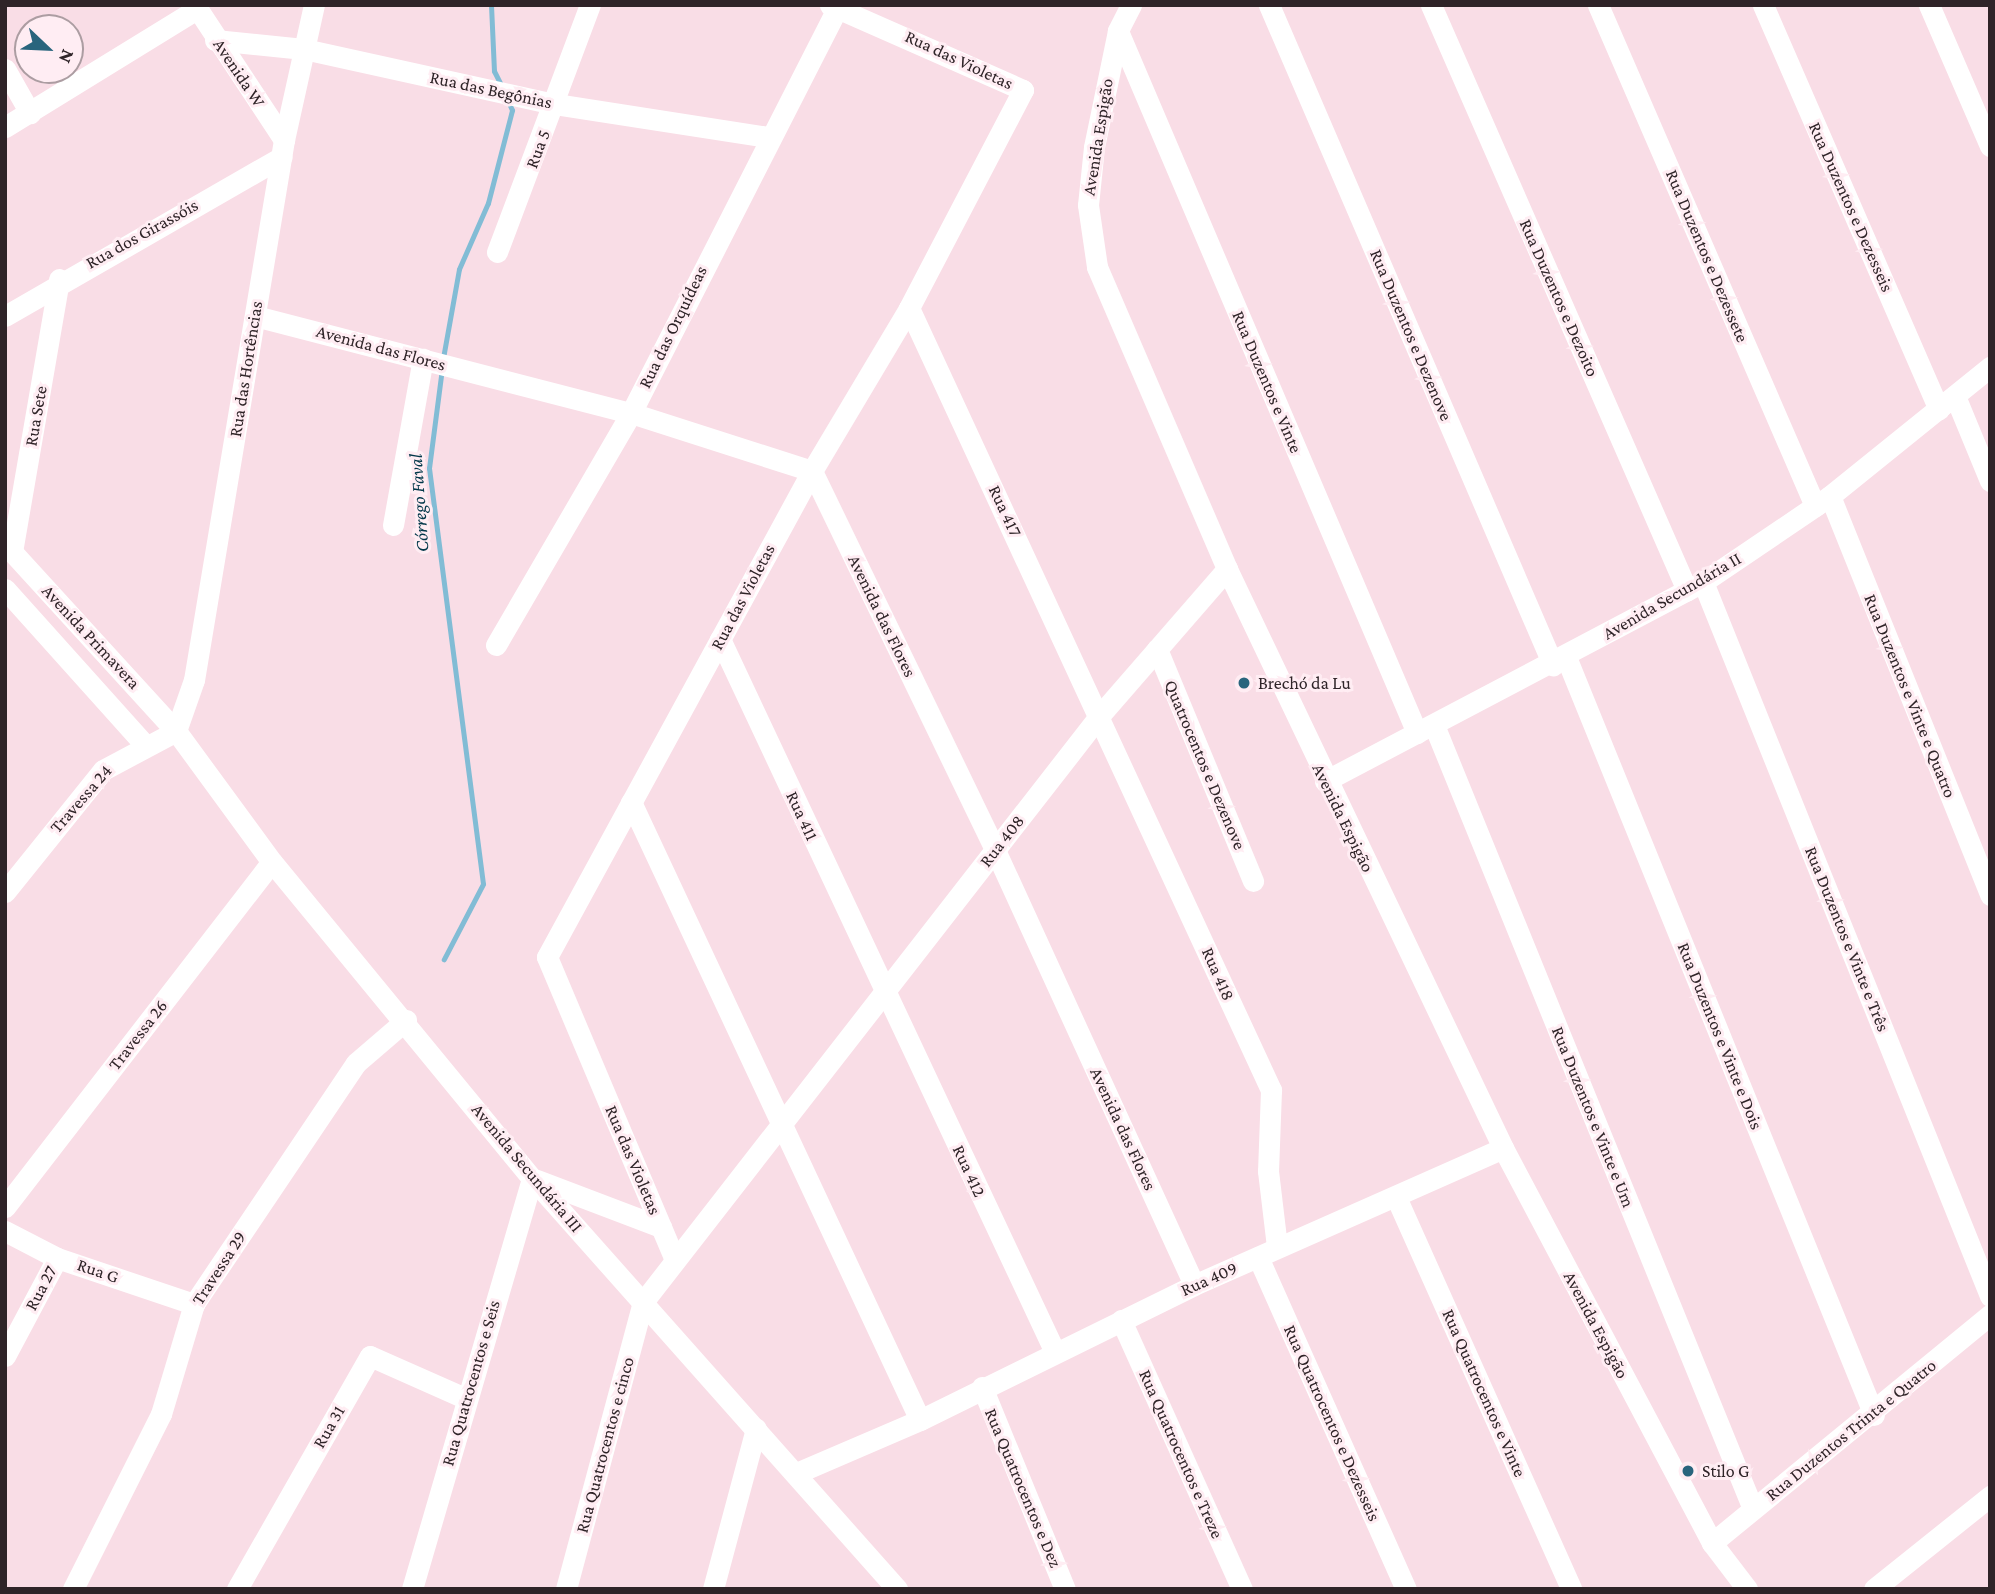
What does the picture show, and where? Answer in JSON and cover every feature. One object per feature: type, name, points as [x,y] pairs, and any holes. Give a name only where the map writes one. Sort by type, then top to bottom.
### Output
[{"type":"street","name":"Rua das Hortências","points":[[176,732],[194,680],[283,148],[314,5]]},
{"type":"street","name":"Rua 5","points":[[497,252],[555,104],[590,5]]},
{"type":"street","name":"Avenida Espigão","points":[[1131,5],[1118,31],[1098,116],[1088,205],[1097,267],[1227,569],[1325,781],[1503,1148],[1712,1544],[1747,1589]]},
{"type":"street","name":"Rua Duzentos e Dezenove","points":[[1269,5],[1559,661]]},
{"type":"street","name":"Rua Duzentos e Dezoito","points":[[1431,5],[1695,586]]},
{"type":"street","name":"Rua Duzentos e Dezessete","points":[[1598,5],[1822,501]]},
{"type":"street","name":"Rua Duzentos e Dezesseis","points":[[1763,5],[1947,402],[1990,481]]},
{"type":"street","points":[[1930,5],[1990,146]]},
{"type":"street","points":[[5,127],[196,7]]},
{"type":"street","name":"Avenida W","points":[[196,7],[283,148]]},
{"type":"street","name":"Rua das Violetas","points":[[675,1260],[547,957],[812,471],[909,308],[1023,90],[884,14],[834,7]]},
{"type":"street","name":"Rua das Orquídeas","points":[[496,645],[631,413],[834,7]]},
{"type":"street","name":"Rua Duzentos e Vinte","points":[[1118,31],[1425,729]]},
{"type":"street","name":"Rua das Begônias","points":[[215,40],[304,49],[555,104],[767,137]]},
{"type":"street","points":[[5,69],[30,113]]},
{"type":"street","name":"Rua dos Girassóis","points":[[5,316],[60,279],[283,148]]},
{"type":"street","name":"Rua Sete","points":[[9,548],[60,279]]},
{"type":"street","name":"Rua 417","points":[[909,308],[1100,715]]},
{"type":"street","name":"Avenida das Flores","points":[[255,316],[631,413],[812,471],[995,850],[1194,1285]]},
{"type":"street","points":[[393,525],[423,359]]},
{"type":"street","name":"Avenida Secundária II","points":[[1325,781],[1559,661],[1695,586],[1822,501],[1990,367]]},
{"type":"street","name":"Rua Duzentos e Vinte e Quatro","points":[[1822,501],[1990,895]]},
{"type":"street","name":"Avenida Primavera","points":[[9,548],[176,732]]},
{"type":"street","name":"Rua 408","points":[[643,1302],[783,1118],[1100,715],[1227,569]]},
{"type":"street","name":"Rua Duzentos e Vinte e Três","points":[[1695,586],[1990,1296]]},
{"type":"street","name":"Avenida Primavera","points":[[5,589],[146,746]]},
{"type":"street","name":"Rua 411","points":[[720,639],[884,992]]},
{"type":"street","name":"Quatrocentos e Dezenove","points":[[1157,649],[1253,881]]},
{"type":"street","name":"Rua Duzentos e Vinte e Dois","points":[[1559,661],[1874,1415]]},
{"type":"street","name":"Rua 418","points":[[1100,715],[1271,1090],[1268,1252]]},
{"type":"street","name":"Rua Duzentos e Vinte e Um","points":[[1425,729],[1753,1509]]},
{"type":"street","name":"Travessa 24","points":[[5,892],[103,770],[176,732]]},
{"type":"street","name":"Avenida Secundária III","points":[[176,732],[272,862],[406,1020],[532,1178],[756,1429],[799,1472],[876,1579],[897,1589]]},
{"type":"street","points":[[631,803],[783,1118],[920,1420]]},
{"type":"street","name":"Travessa 26","points":[[5,1207],[272,862]]},
{"type":"street","name":"Rua 412","points":[[884,992],[1054,1350]]},
{"type":"street","name":"Travessa 29","points":[[73,1589],[161,1414],[194,1304],[356,1063],[406,1020]]},
{"type":"street","name":"Rua 409","points":[[799,1472],[920,1420],[1054,1350],[1194,1285],[1503,1148]]},
{"type":"street","points":[[532,1178],[661,1227]]},
{"type":"street","name":"Rua Quatrocentos e Seis","points":[[412,1589],[465,1398],[532,1178]]},
{"type":"street","name":"Rua Quatrocentos e Vinte","points":[[1396,1196],[1572,1589]]},
{"type":"street","name":"Rua G","points":[[5,1231],[57,1258],[194,1304]]},
{"type":"street","name":"Rua Quatrocentos e Dezesseis","points":[[1268,1252],[1406,1589]]},
{"type":"street","name":"Rua 27","points":[[5,1356],[57,1258]]},
{"type":"street","name":"Rua Quatrocentos e cinco","points":[[566,1589],[643,1302]]},
{"type":"street","name":"Rua Duzentos Trinta e Quatro","points":[[1712,1544],[1874,1415],[1990,1315]]},
{"type":"street","name":"Rua Quatrocentos e Treze","points":[[1121,1320],[1242,1589]]},
{"type":"street","name":"Rua 31","points":[[237,1589],[370,1356],[465,1398]]},
{"type":"street","name":"Rua Quatrocentos e Dez","points":[[982,1387],[1065,1589]]},
{"type":"street","points":[[713,1589],[756,1429]]},
{"type":"street","points":[[1874,1589],[1990,1496]]},
{"type":"waterway","name":"Córrego Faval","points":[[491,5],[494,71],[502,87]]},
{"type":"waterway","name":"Córrego Faval","points":[[443,358],[459,269],[488,203],[512,110],[507,99]]},
{"type":"waterway","name":"Córrego Faval","points":[[442,368],[429,468],[483,884],[444,959]]},
{"type":"place","name":"Brechó da Lu","points":[[1244,683]]},
{"type":"place","name":"Stilo G","points":[[1688,1471]]}]
